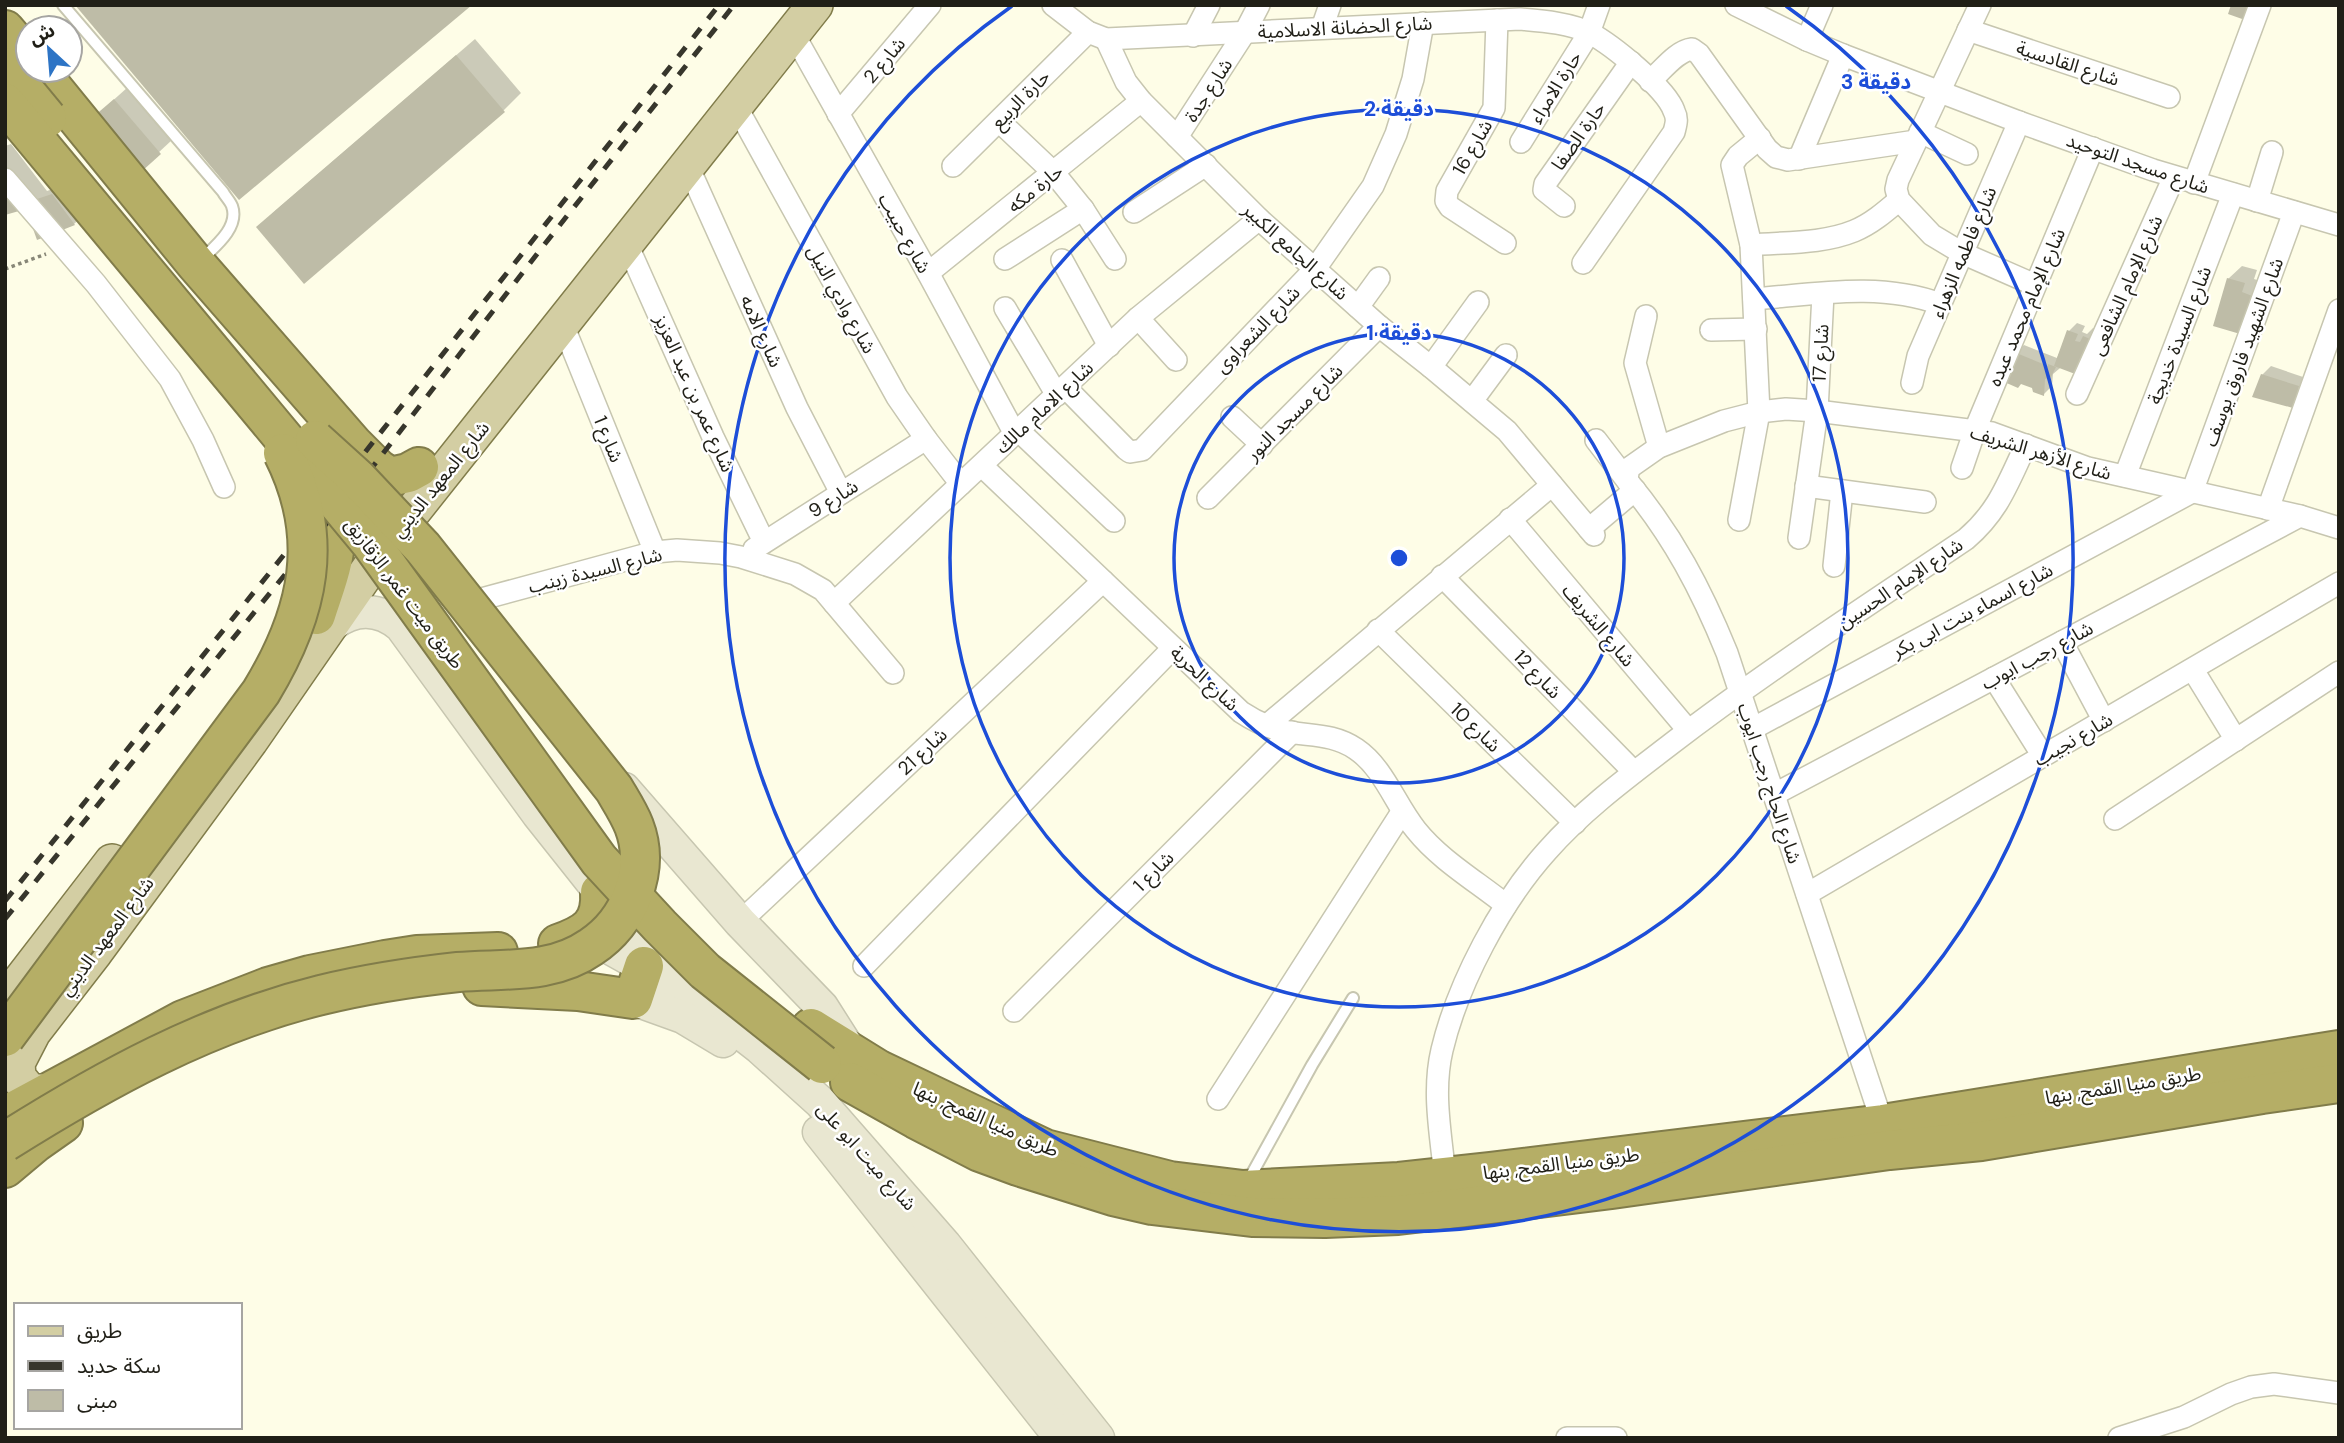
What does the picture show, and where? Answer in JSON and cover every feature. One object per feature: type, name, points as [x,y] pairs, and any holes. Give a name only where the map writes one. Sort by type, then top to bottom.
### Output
[{"type":"highway","name":"طريق ميت غمر, الزقازيق","points":[[5,67],[275,390],[352,487],[590,811],[649,885],[719,958],[828,1048]]},
{"type":"highway","points":[[49,84],[298,384],[378,469],[390,477],[408,474],[425,479]]},
{"type":"highway","name":"طريق ميت غمر, الزقازيق","points":[[5,103],[370,542],[599,860],[705,971],[828,1048]]},
{"type":"highway","name":"طريق ميت غمر, الزقازيق","points":[[5,132],[206,364],[329,521],[335,552],[325,620]]},
{"type":"highway","points":[[5,1037],[261,692],[282,658],[300,612],[309,546],[295,477],[279,444],[247,395]]},
{"type":"highway","points":[[5,1142],[153,1057],[196,1036],[279,1006],[391,981],[461,972],[538,968],[569,960],[593,947],[603,938],[616,925],[631,900],[639,871],[638,841],[635,827],[614,789],[432,558],[357,478],[314,440]]},
{"type":"highway","points":[[5,1116],[183,1020],[279,984],[353,965],[396,958],[536,949],[569,940],[583,933],[596,920],[601,903],[600,892]]},
{"type":"highway","points":[[5,1168],[71,1118],[145,1077],[227,1041],[312,1013],[400,993],[488,986],[578,990],[638,983]]},
{"type":"highway","name":"طريق منيا القمح, بنها","points":[[828,1048],[878,1098],[980,1152],[1113,1196],[1252,1217],[1325,1218],[1399,1198],[1446,1177],[1886,1137],[2339,1083]]},
{"type":"highway","name":"طريق منيا القمح, بنها","points":[[828,1048],[1045,1149],[1170,1181],[1243,1190],[1399,1198],[1612,1189],[1886,1137]]},
{"type":"highway","name":"طريق منيا القمح, بنها","points":[[1978,1125],[2339,1050]]},
{"type":"main road","name":"شارع المعهد الديني","points":[[425,479],[791,19],[815,5]]},
{"type":"main road","name":"شارع المعهد الديني","points":[[47,1092],[34,1092],[18,1077],[18,1063],[33,1032],[96,952],[325,620],[394,500],[425,479],[564,325],[736,106],[791,19]]},
{"type":"main road","name":"شارع المعهد الديني","points":[[5,1001],[232,706],[325,620]]},
{"type":"street","name":"شارع 2","points":[[838,114],[930,5]]},
{"type":"street","name":"شارع الجامع الكبير","points":[[1053,5],[1097,36],[1141,101],[1259,219],[1379,326],[1507,431],[1592,532],[1632,486]]},
{"type":"street","points":[[1193,36],[1209,5]]},
{"type":"street","name":"شارع جدة","points":[[1177,137],[1245,32],[1259,5]]},
{"type":"street","points":[[1322,28],[1330,5]]},
{"type":"street","name":"حارة الامراء","points":[[1521,142],[1589,33],[1599,5]]},
{"type":"street","points":[[1807,40],[1822,5]]},
{"type":"street","points":[[1980,5],[1896,189],[1899,200],[1932,235],[1962,253],[2035,285]]},
{"type":"street","name":"شارع الإمام الشافعى","points":[[2077,394],[2184,180],[2260,5]]},
{"type":"street","name":"شارع مسجد التوحيد","points":[[1745,7],[1807,40],[2019,122],[2184,180],[2339,225]]},
{"type":"street","name":"شارع الحضانة الاسلامية","points":[[1097,36],[1193,36],[1322,28],[1384,15],[1423,23],[1546,21],[1589,33],[1630,62],[1650,81],[1674,108],[1677,120],[1674,132],[1583,263]]},
{"type":"street","name":"شارع حبيب","points":[[791,19],[838,114],[1017,432],[1114,522]]},
{"type":"street","name":"شارع 16","points":[[1497,20],[1493,108],[1447,191],[1446,201],[1450,207],[1505,243]]},
{"type":"street","name":"شارع الشعراوى","points":[[1004,308],[1061,391],[1130,452],[1142,450],[1315,269],[1373,186],[1396,134],[1413,79],[1423,23]]},
{"type":"street","name":"شارع القادسية","points":[[1968,30],[2169,97]]},
{"type":"street","name":"حارة الربيع","points":[[953,166],[999,121],[1097,36]]},
{"type":"street","points":[[1650,81],[1679,55],[1692,49],[1699,54],[1759,138],[1776,157],[1799,159],[1918,137],[1967,154]]},
{"type":"street","points":[[1799,159],[1843,55]]},
{"type":"street","name":"حارة الصفا","points":[[1564,206],[1544,190],[1545,184],[1630,62]]},
{"type":"street","name":"حارة مكه","points":[[928,273],[1141,101]]},
{"type":"street","name":"شارع وادي النيل","points":[[736,106],[897,397],[961,485]]},
{"type":"street","points":[[999,121],[1054,173],[1083,209],[1115,260]]},
{"type":"street","name":"شارع فاطمه الزهراء","points":[[1912,383],[1918,356],[2019,122]]},
{"type":"street","points":[[1739,520],[1759,412],[1751,245],[1732,165],[1738,156],[1759,138]]},
{"type":"street","name":"شارع الإمام محمد عبده","points":[[1962,468],[1975,430],[2092,148]]},
{"type":"street","points":[[2257,201],[2272,152]]},
{"type":"street","points":[[1134,212],[1206,165]]},
{"type":"street","name":"شارع الامه","points":[[688,166],[797,408],[841,493]]},
{"type":"street","points":[[5,179],[96,284],[170,379],[225,487]]},
{"type":"street","name":"شارع السيدة خديجة","points":[[2125,476],[2233,194]]},
{"type":"street","points":[[1751,245],[1827,239],[1853,231],[1878,218],[1899,200]]},
{"type":"street","points":[[1005,259],[1083,209]]},
{"type":"street","name":"شارع الشهيد فاروق يوسف","points":[[2192,492],[2294,212]]},
{"type":"street","name":"شارع الامام مالك","points":[[834,603],[1138,318],[1259,219]]},
{"type":"street","name":"شارع عمر بن عبد العزيز","points":[[627,244],[713,437],[764,542]]},
{"type":"street","points":[[1062,260],[1109,346]]},
{"type":"street","points":[[1358,307],[1379,278]]},
{"type":"street","points":[[1754,299],[1884,291],[1922,297],[1940,304]]},
{"type":"street","name":"شارع 17","points":[[1799,538],[1817,411],[1823,294]]},
{"type":"street","points":[[1431,367],[1478,302]]},
{"type":"street","points":[[2268,509],[2339,310]]},
{"type":"street","points":[[1632,486],[1627,478],[1629,468],[1659,447],[1635,363],[1646,316]]},
{"type":"street","points":[[1138,318],[1177,360]]},
{"type":"street","name":"شارع 1","points":[[564,325],[655,552]]},
{"type":"street","name":"شارع مسجد النور","points":[[1208,498],[1379,326]]},
{"type":"street","points":[[1711,330],[1756,329]]},
{"type":"street","points":[[1472,401],[1506,355]]},
{"type":"street","name":"شارع الأزهر الشريف","points":[[1659,447],[1724,421],[1759,412],[1786,409],[1817,411],[1975,430],[2088,468],[2300,516],[2339,528]]},
{"type":"street","points":[[1233,417],[1262,445]]},
{"type":"street","name":"شارع 9","points":[[741,557],[926,439]]},
{"type":"street","name":"شارع الحاج رجب ايوب","points":[[1596,440],[1659,520],[1697,584],[1727,653],[1886,1137]]},
{"type":"street","name":"شارع الإمام الحسين","points":[[1446,1177],[1437,1103],[1441,1052],[1475,960],[1506,905],[1546,851],[1634,772],[1688,730],[1984,524],[1996,507],[2026,445]]},
{"type":"street","name":"شارع الحرية","points":[[982,466],[1241,712],[1266,726],[1331,737],[1355,748],[1375,766],[1402,812],[1430,847],[1506,905]]},
{"type":"street","points":[[425,479],[425,530],[463,604],[740,922],[822,1007],[828,1048]]},
{"type":"street","points":[[1266,726],[1552,485]]},
{"type":"street","points":[[1806,486],[1925,502]]},
{"type":"street","points":[[1834,566],[1842,491]]},
{"type":"street","name":"شارع اسماء بنت ابى بكر","points":[[1752,729],[2192,492]]},
{"type":"street","name":"شارع رجب ايوب","points":[[1774,794],[2300,516]]},
{"type":"street","name":"شارع الشريف","points":[[1510,519],[1688,730]]},
{"type":"street","points":[[386,615],[383,581],[391,561],[407,546],[428,539]]},
{"type":"street","name":"شارع السيدة زينب","points":[[463,604],[655,552],[698,550],[741,557],[805,578],[823,590],[893,673]]},
{"type":"street","name":"شارع 12","points":[[1442,576],[1634,772]]},
{"type":"street","name":"شارع 21","points":[[740,922],[1103,581]]},
{"type":"street","name":"شارع نجيب","points":[[1807,894],[2339,583]]},
{"type":"street","points":[[325,620],[361,611],[374,612],[386,615],[401,626],[538,814],[600,892],[650,947],[672,968],[797,1057],[836,1089],[878,1098]]},
{"type":"street","name":"شارع 10","points":[[1378,630],[1575,823]]},
{"type":"street","points":[[2062,642],[2104,721]]},
{"type":"street","points":[[864,966],[1173,648]]},
{"type":"street","points":[[2193,670],[2236,740]]},
{"type":"street","points":[[2115,819],[2339,672]]},
{"type":"street","points":[[1994,678],[2043,756]]},
{"type":"street","name":"شارع 1","points":[[1014,1010],[1292,732]]},
{"type":"street","points":[[1218,1099],[1402,812]]},
{"type":"street","name":"شارع ميت ابو على","points":[[583,933],[638,983],[683,1017],[728,1045],[796,1107],[841,1158],[1060,1438]]},
{"type":"street","name":"شارع ميت ابو على","points":[[638,983],[702,1002],[760,1048],[820,1102],[945,1245],[1098,1438]]},
{"type":"street","points":[[2119,1438],[2184,1417],[2252,1387],[2274,1384],[2339,1393]]},
{"type":"street","points":[[1567,1438],[1616,1438]]},
{"type":"lane","points":[[63,5],[214,181],[233,208],[232,222],[225,237],[196,264]]},
{"type":"lane","points":[[1243,1190],[1312,1065],[1353,998]]},
{"type":"building","points":[[75,5],[472,5],[239,200]]},
{"type":"building","points":[[2231,5],[2250,5],[2245,20],[2228,14]]},
{"type":"building","points":[[456,55],[505,112],[304,284],[256,227]]},
{"type":"building","points":[[114,99],[161,154],[141,172],[93,117]]},
{"type":"building","points":[[5,177],[25,203],[52,194],[75,225],[37,240],[26,209],[5,215]]},
{"type":"building","points":[[2227,278],[2245,283],[2242,292],[2255,297],[2247,336],[2213,326]]},
{"type":"building","points":[[2067,330],[2078,334],[2075,341],[2080,342],[2083,336],[2095,341],[2083,377],[2054,366]]},
{"type":"building","points":[[2014,352],[2056,367],[2051,377],[2045,379],[2044,396],[2021,384],[2018,388],[2002,381]]},
{"type":"building","points":[[2261,374],[2299,386],[2293,408],[2252,397]]},
{"type":"railway","points":[[5,901],[271,571],[719,5]]},
{"type":"railway","points":[[5,919],[374,465],[734,5]]}]
